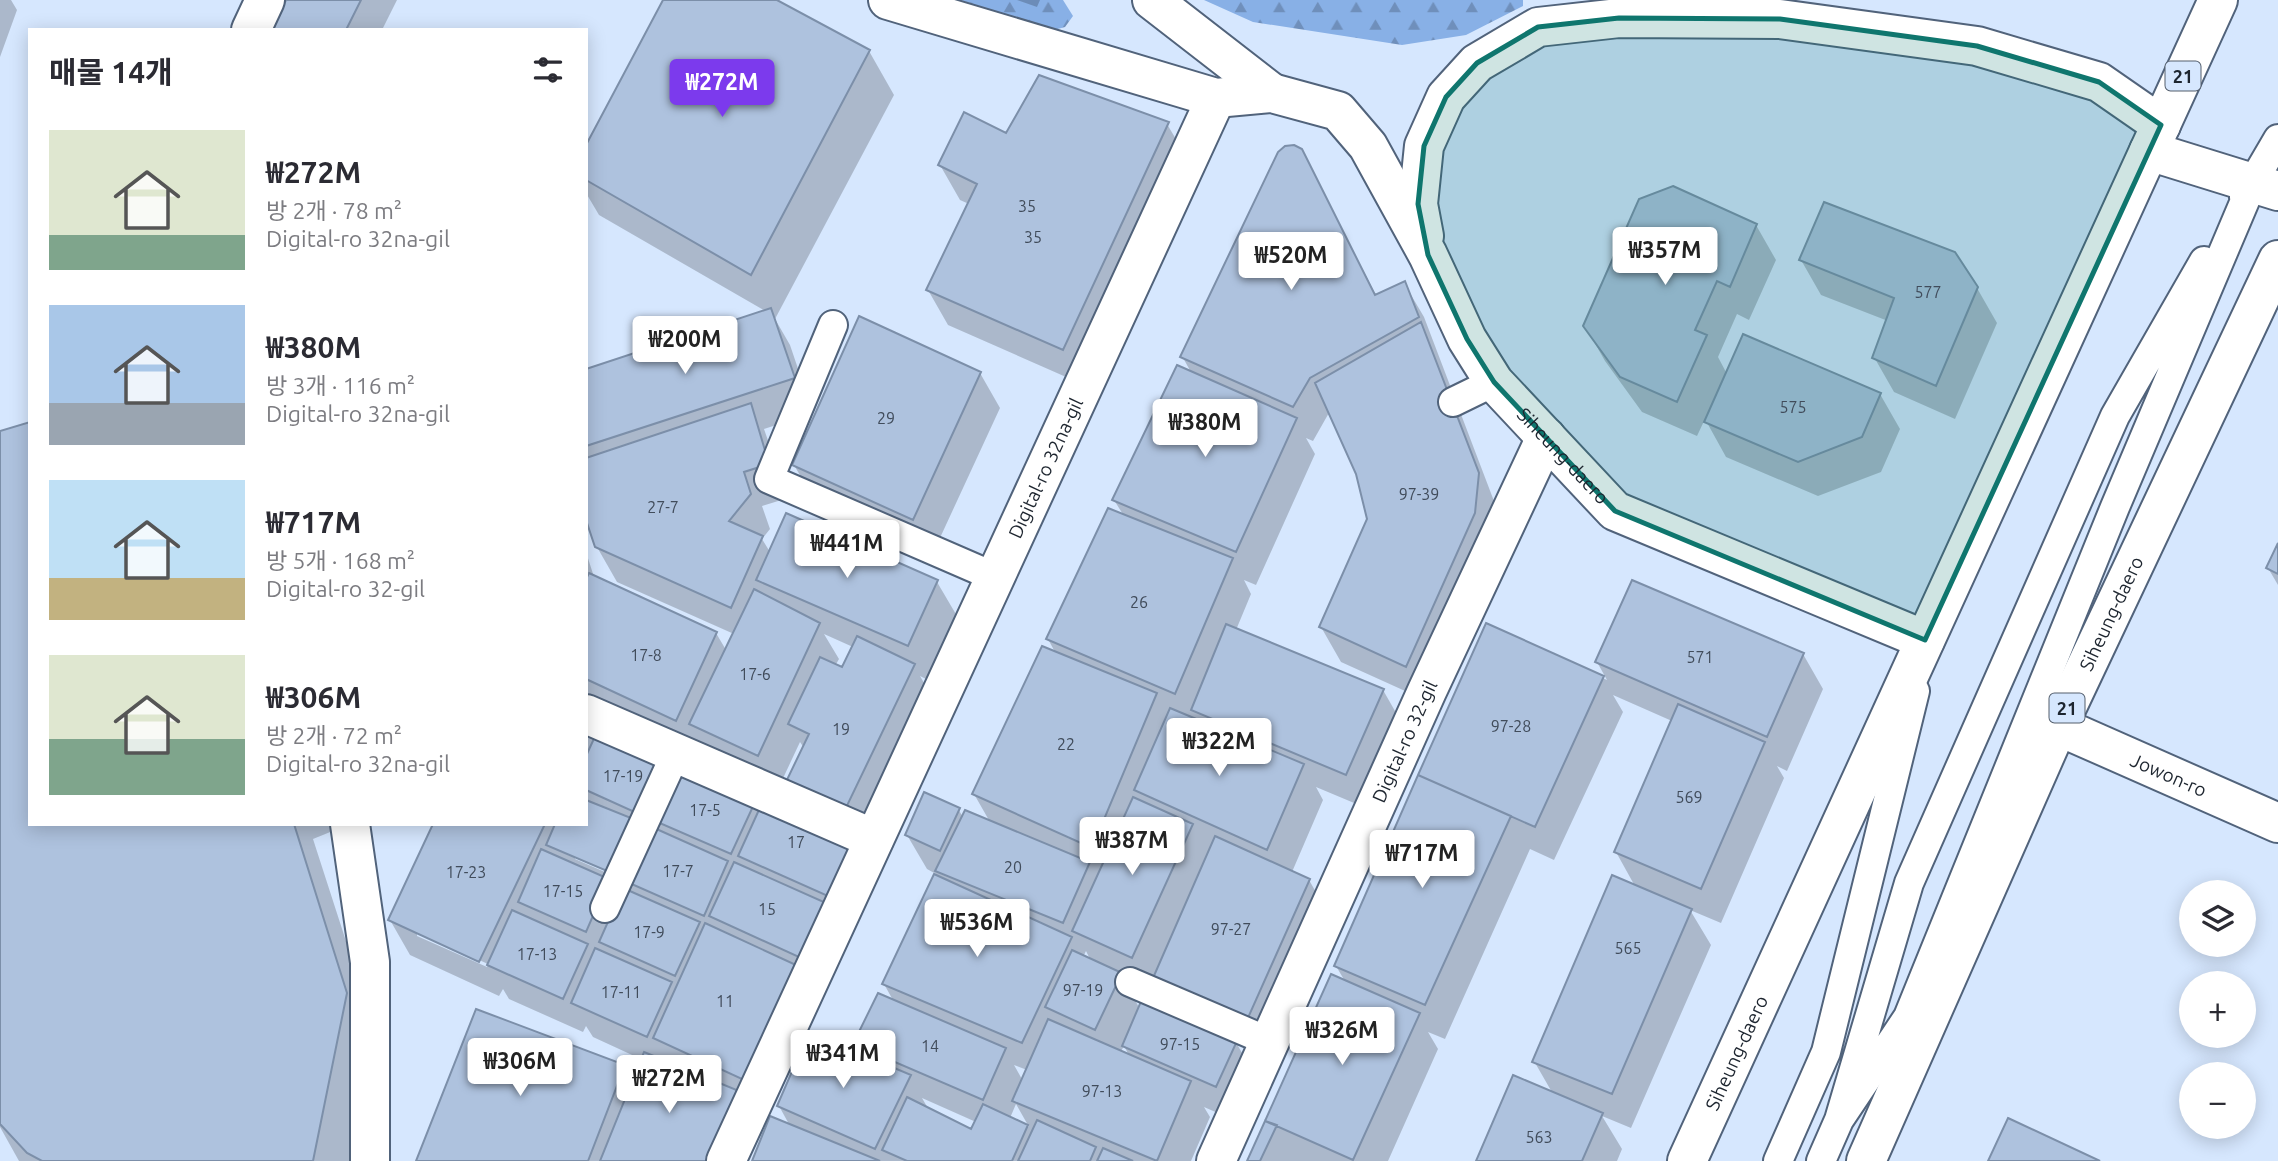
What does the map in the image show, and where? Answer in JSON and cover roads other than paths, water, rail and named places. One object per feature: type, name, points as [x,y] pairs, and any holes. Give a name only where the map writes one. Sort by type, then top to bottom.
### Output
[{"type":"street","points":[[252,28],[265,0]]},
{"type":"street","points":[[888,0],[1211,97],[1272,93]]},
{"type":"street","points":[[1152,0],[1272,93]]},
{"type":"street","name":"Siheung-daero","points":[[1687,1161],[2218,0]]},
{"type":"street","points":[[1428,255],[1418,204],[1424,146],[1446,97],[1477,63],[1538,27],[1619,18],[1780,19],[1977,46],[2099,82],[2155,136],[2265,187]]},
{"type":"street","name":"Siheung-daero","points":[[1272,93],[1338,111],[1368,146],[1428,255],[1467,339],[1494,382],[1615,511],[1928,635]]},
{"type":"street","name":"Digital-ro 32na-gil","points":[[726,1161],[870,837],[1211,97]]},
{"type":"street","name":"Siheung-daero","points":[[1866,1161],[2059,726],[2278,260]]},
{"type":"street","name":"Digital-ro 32-gil","points":[[1216,1161],[1427,691],[1546,437]]},
{"type":"street","points":[[588,715],[870,837]]},
{"type":"street","name":"Jowon-ro","points":[[2059,726],[2278,823]]},
{"type":"street","points":[[350,826],[370,962],[370,1161]]},
{"type":"lane","points":[[1839,1120],[1908,1017],[2115,508],[2265,187],[2278,139]]},
{"type":"lane","points":[[1821,1161],[1839,1120],[1909,883],[2115,416],[2206,257],[2265,187]]},
{"type":"lane","points":[[833,325],[769,479],[990,575]]},
{"type":"lane","points":[[1453,402],[1494,382]]},
{"type":"lane","points":[[1778,1161],[1826,1052],[1928,635]]},
{"type":"lane","points":[[605,908],[676,752]]},
{"type":"lane","name":"Digital-ro 32na-gil","points":[[715,1161],[870,837]]},
{"type":"lane","points":[[1130,982],[1269,1042]]}]
